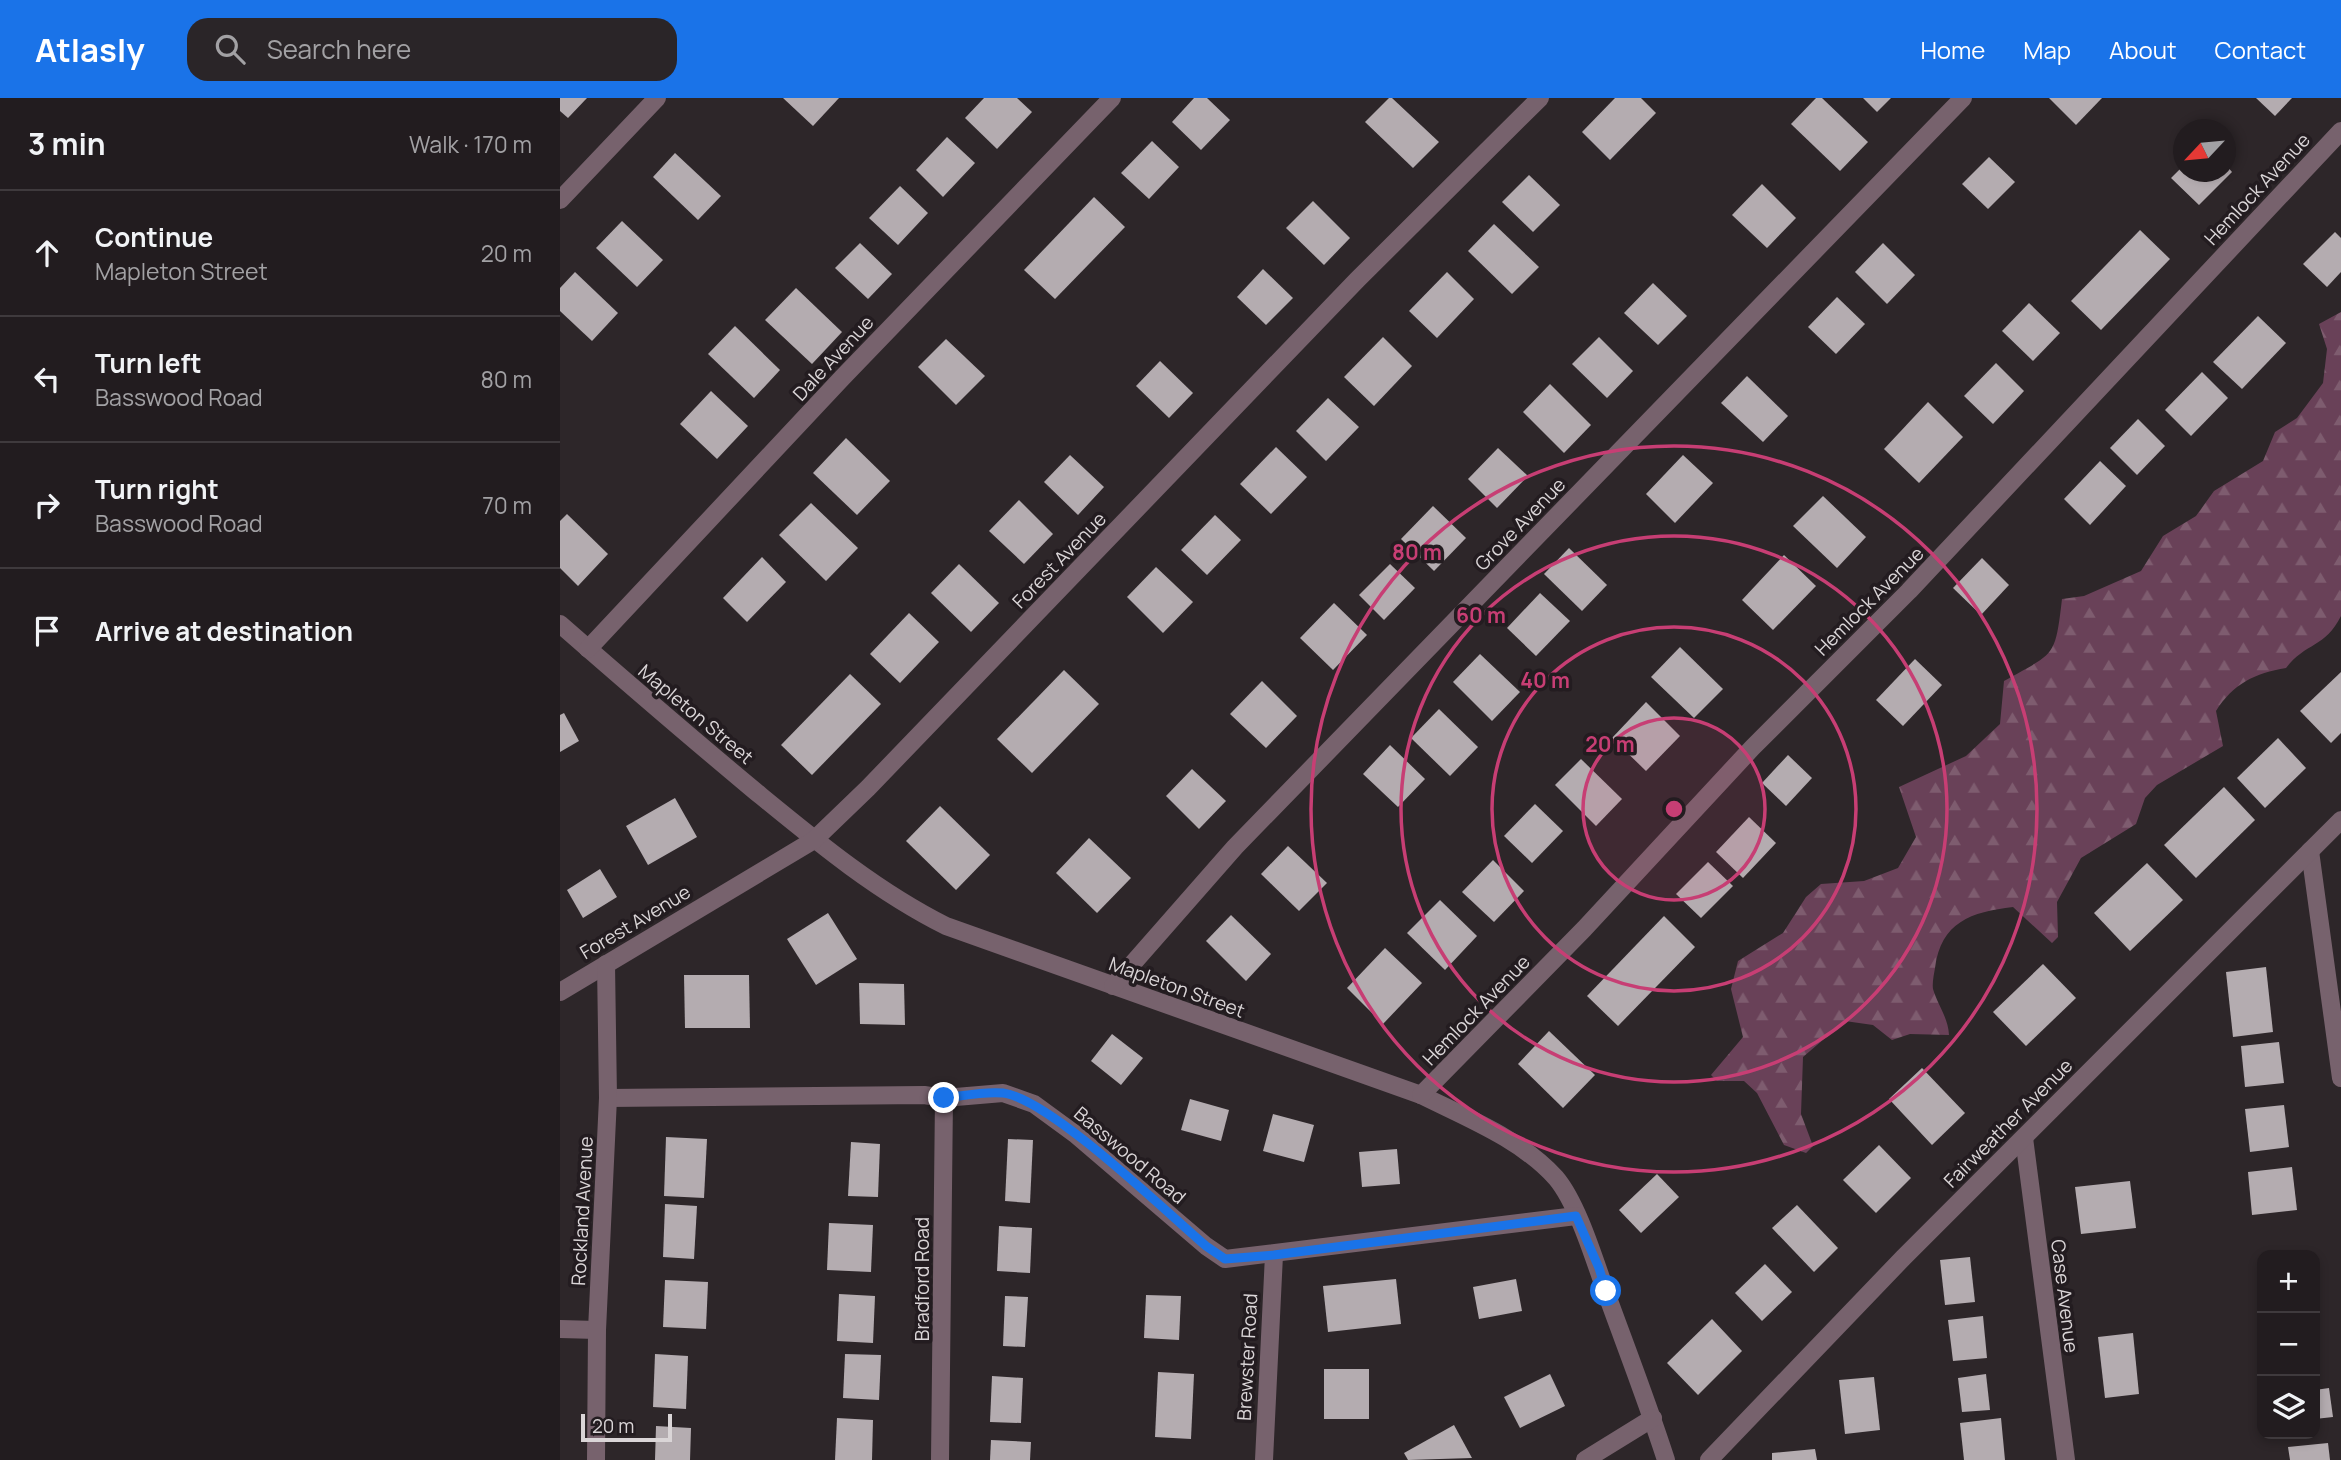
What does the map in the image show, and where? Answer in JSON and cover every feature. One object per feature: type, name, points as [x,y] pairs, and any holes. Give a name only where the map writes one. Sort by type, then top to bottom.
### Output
[{"type":"street","points":[[560,200],[657,98]]},
{"type":"street","name":"Dale Avenue","points":[[588,649],[842,378],[1112,98]]},
{"type":"street","name":"Forest Avenue","points":[[560,992],[814,840],[868,788],[1357,280],[1540,98]]},
{"type":"street","name":"Grove Avenue","points":[[1113,986],[1235,846],[1964,98]]},
{"type":"street","name":"Hemlock Avenue","points":[[1421,1096],[1584,929],[1752,748],[1909,591],[2341,131]]},
{"type":"street","name":"Mapleton Street","points":[[560,624],[814,840],[866,879],[946,926],[1421,1096],[1488,1127],[1535,1158],[1555,1177],[1571,1202],[1599,1268],[1666,1460]]},
{"type":"street","name":"Fairweather Avenue","points":[[1709,1460],[1903,1258],[2341,820]]},
{"type":"street","points":[[2310,851],[2341,1078]]},
{"type":"street","name":"Rockland Avenue","points":[[596,1460],[597,1330],[608,1098],[606,964]]},
{"type":"street","name":"Basswood Road","points":[[608,1098],[910,1095],[944,1098],[1003,1093],[1034,1104],[1075,1134],[1206,1246],[1225,1259],[1576,1216]]},
{"type":"street","name":"Bradford Road","points":[[940,1460],[944,1098]]},
{"type":"street","name":"Case Avenue","points":[[2024,1138],[2066,1460]]},
{"type":"street","name":"Brewster Road","points":[[1264,1460],[1274,1255]]},
{"type":"street","points":[[560,1329],[597,1330]]},
{"type":"street","points":[[1585,1460],[1653,1418]]},
{"type":"green space","points":[[2341,312],[2341,616],[2335,626],[2322,640],[2301,653],[2286,668],[2264,673],[2237,687],[2216,711],[2223,746],[2157,785],[2145,798],[2136,824],[2081,858],[2057,902],[2058,937],[2052,943],[2013,907],[1971,916],[1951,930],[1938,952],[1933,984],[1949,1035],[1910,1034],[1892,1040],[1873,1025],[1845,1021],[1803,1057],[1801,1114],[1813,1146],[1806,1153],[1784,1145],[1757,1093],[1744,1081],[1717,1081],[1711,1075],[1743,1037],[1731,989],[1738,961],[1783,933],[1806,897],[1821,884],[1864,881],[1898,868],[1916,837],[1899,787],[1966,756],[2000,724],[2004,681],[2050,652],[2057,633],[2062,599],[2084,596],[2141,571],[2163,536],[2196,516],[2214,491],[2263,461],[2275,432],[2297,418],[2323,383],[2327,349],[2319,324]]},
{"type":"building","points":[[560,98],[587,98],[568,118],[560,111]]},
{"type":"building","points":[[783,98],[839,98],[813,126]]},
{"type":"building","points":[[984,98],[1017,98],[1032,112],[997,149],[965,118]]},
{"type":"building","points":[[1194,98],[1207,98],[1230,120],[1201,150],[1172,122]]},
{"type":"building","points":[[1389,98],[1439,142],[1413,168],[1365,122]]},
{"type":"building","points":[[1615,98],[1641,98],[1656,113],[1610,160],[1582,132]]},
{"type":"building","points":[[1816,98],[1822,98],[1868,142],[1840,171],[1791,124]]},
{"type":"building","points":[[1863,98],[1891,98],[1877,112]]},
{"type":"building","points":[[2049,98],[2102,98],[2076,125]]},
{"type":"building","points":[[2256,98],[2292,98],[2275,116]]},
{"type":"building","points":[[947,137],[975,163],[943,197],[916,170]]},
{"type":"building","points":[[1152,141],[1179,167],[1149,199],[1121,173]]},
{"type":"building","points":[[675,153],[721,196],[698,220],[653,177]]},
{"type":"building","points":[[1989,157],[2015,182],[1988,209],[1962,184]]},
{"type":"building","points":[[1529,175],[1560,205],[1533,232],[1502,202]]},
{"type":"building","points":[[2175,182],[2222,182],[2199,205]]},
{"type":"building","points":[[1762,184],[1796,218],[1767,248],[1732,215]]},
{"type":"building","points":[[900,186],[928,213],[898,245],[869,218]]},
{"type":"building","points":[[1094,197],[1125,227],[1055,299],[1024,270]]},
{"type":"building","points":[[1313,201],[1350,238],[1324,265],[1286,228]]},
{"type":"building","points":[[622,221],[663,260],[637,287],[596,248]]},
{"type":"building","points":[[1494,224],[1539,267],[1512,294],[1468,251]]},
{"type":"building","points":[[2140,230],[2170,259],[2101,330],[2071,301]]},
{"type":"building","points":[[2335,232],[2341,238],[2341,272],[2327,287],[2303,264]]},
{"type":"building","points":[[860,243],[892,274],[868,299],[835,268]]},
{"type":"building","points":[[1883,243],[1915,275],[1887,304],[1855,272]]},
{"type":"building","points":[[1263,269],[1293,298],[1266,325],[1237,297]]},
{"type":"building","points":[[575,272],[618,313],[592,341],[560,311],[560,288]]},
{"type":"building","points":[[1447,272],[1474,299],[1437,338],[1409,311]]},
{"type":"building","points":[[1653,283],[1687,316],[1658,345],[1624,313]]},
{"type":"building","points":[[796,288],[842,332],[812,364],[765,320]]},
{"type":"building","points":[[1837,297],[1865,324],[1836,354],[1808,327]]},
{"type":"building","points":[[2029,303],[2060,333],[2033,361],[2002,331]]},
{"type":"building","points":[[2258,316],[2286,343],[2242,389],[2213,362]]},
{"type":"building","points":[[735,326],[780,370],[754,398],[708,354]]},
{"type":"building","points":[[1383,337],[1412,366],[1374,406],[1344,377]]},
{"type":"building","points":[[1599,337],[1633,371],[1607,398],[1572,364]]},
{"type":"building","points":[[946,339],[985,376],[956,405],[918,367]]},
{"type":"building","points":[[1160,361],[1193,393],[1169,418],[1136,386]]},
{"type":"building","points":[[1996,363],[2024,391],[1993,424],[1964,396]]},
{"type":"building","points":[[2202,372],[2228,398],[2191,436],[2165,410]]},
{"type":"building","points":[[1747,376],[1788,416],[1763,442],[1721,403]]},
{"type":"building","points":[[1550,384],[1591,425],[1564,453],[1523,412]]},
{"type":"building","points":[[711,391],[748,426],[717,459],[680,424]]},
{"type":"building","points":[[1328,398],[1359,427],[1326,461],[1296,431]]},
{"type":"building","points":[[1928,402],[1963,437],[1919,483],[1884,449]]},
{"type":"building","points":[[2138,419],[2165,446],[2137,475],[2110,448]]},
{"type":"building","points":[[846,438],[890,481],[857,515],[813,473]]},
{"type":"building","points":[[1276,447],[1307,477],[1271,514],[1240,484]]},
{"type":"building","points":[[1498,448],[1528,476],[1497,508],[1468,479]]},
{"type":"building","points":[[1070,455],[1104,487],[1078,515],[1044,482]]},
{"type":"building","points":[[1683,455],[1713,483],[1675,523],[1646,494]]},
{"type":"building","points":[[2100,461],[2126,486],[2090,525],[2064,499]]},
{"type":"building","points":[[1823,496],[1866,537],[1837,568],[1793,526]]},
{"type":"building","points":[[1019,500],[1053,534],[1024,564],[989,531]]},
{"type":"building","points":[[811,503],[858,548],[826,581],[779,535]]},
{"type":"building","points":[[1433,506],[1466,538],[1434,571],[1401,539]]},
{"type":"building","points":[[567,514],[608,554],[578,586],[560,568],[560,521]]},
{"type":"building","points":[[1215,515],[1241,540],[1207,575],[1181,550]]},
{"type":"building","points":[[1569,548],[1607,585],[1582,611],[1544,574]]},
{"type":"building","points":[[1784,555],[1816,586],[1773,630],[1742,600]]},
{"type":"building","points":[[762,557],[786,582],[747,622],[723,598]]},
{"type":"building","points":[[1982,558],[2009,585],[1981,615],[1953,588]]},
{"type":"building","points":[[959,564],[999,603],[971,632],[931,593]]},
{"type":"building","points":[[1390,564],[1415,588],[1384,620],[1359,595]]},
{"type":"building","points":[[1156,567],[1193,602],[1163,633],[1127,597]]},
{"type":"building","points":[[1540,593],[1570,621],[1536,656],[1507,628]]},
{"type":"building","points":[[1334,603],[1367,635],[1333,670],[1300,638]]},
{"type":"building","points":[[909,613],[939,642],[900,683],[870,654]]},
{"type":"building","points":[[1680,647],[1723,689],[1694,718],[1651,677]]},
{"type":"building","points":[[1480,654],[1520,692],[1492,721],[1453,682]]},
{"type":"building","points":[[1915,659],[1942,685],[1903,726],[1876,700]]},
{"type":"building","points":[[1064,670],[1099,704],[1032,773],[997,739]]},
{"type":"building","points":[[2341,672],[2341,733],[2331,743],[2300,711]]},
{"type":"building","points":[[850,674],[881,704],[812,775],[781,745]]},
{"type":"building","points":[[1262,681],[1297,716],[1266,748],[1230,714]]},
{"type":"building","points":[[1646,702],[1680,736],[1646,771],[1612,738]]},
{"type":"building","points":[[1439,709],[1478,747],[1450,776],[1411,738]]},
{"type":"building","points":[[564,713],[579,741],[560,752],[560,715]]},
{"type":"building","points":[[2278,738],[2306,768],[2265,808],[2237,778]]},
{"type":"building","points":[[1390,745],[1425,779],[1398,807],[1363,774]]},
{"type":"building","points":[[1788,755],[1812,778],[1786,806],[1762,783]]},
{"type":"building","points":[[1581,759],[1622,799],[1596,826],[1555,785]]},
{"type":"building","points":[[1192,769],[1226,801],[1199,829],[1166,796]]},
{"type":"building","points":[[2224,787],[2255,820],[2196,878],[2164,845]]},
{"type":"building","points":[[675,798],[697,837],[648,865],[626,826]]},
{"type":"building","points":[[1535,804],[1563,831],[1532,863],[1504,836]]},
{"type":"building","points":[[940,806],[990,855],[956,890],[906,841]]},
{"type":"building","points":[[1749,817],[1776,843],[1743,878],[1716,852]]},
{"type":"building","points":[[1089,838],[1131,878],[1097,913],[1056,873]]},
{"type":"building","points":[[1288,846],[1327,883],[1299,911],[1261,874]]},
{"type":"building","points":[[1493,860],[1524,891],[1494,922],[1462,892]]},
{"type":"building","points":[[1708,862],[1733,886],[1701,918],[1676,894]]},
{"type":"building","points":[[2147,863],[2183,900],[2130,951],[2094,913]]},
{"type":"building","points":[[600,869],[617,897],[583,918],[567,890]]},
{"type":"building","points":[[1440,900],[1477,936],[1445,970],[1407,933]]},
{"type":"building","points":[[828,913],[857,959],[816,985],[787,939]]},
{"type":"building","points":[[1231,915],[1271,954],[1246,981],[1206,941]]},
{"type":"building","points":[[1664,916],[1695,947],[1618,1026],[1587,996]]},
{"type":"building","points":[[1385,948],[1422,983],[1383,1024],[1347,988]]},
{"type":"building","points":[[2043,964],[2076,998],[2026,1046],[1993,1012]]},
{"type":"building","points":[[2266,967],[2273,1032],[2233,1037],[2226,972]]},
{"type":"building","points":[[684,975],[749,975],[750,1028],[685,1028]]},
{"type":"building","points":[[859,983],[904,984],[905,1025],[860,1024]]},
{"type":"building","points":[[1549,1031],[1595,1075],[1563,1108],[1518,1064]]},
{"type":"building","points":[[1112,1034],[1143,1058],[1121,1085],[1091,1061]]},
{"type":"building","points":[[2279,1042],[2284,1083],[2245,1087],[2241,1046]]},
{"type":"building","points":[[1922,1068],[1965,1113],[1932,1145],[1889,1099]]},
{"type":"building","points":[[1190,1099],[1229,1110],[1221,1141],[1181,1130]]},
{"type":"building","points":[[2284,1105],[2289,1147],[2250,1152],[2245,1109]]},
{"type":"building","points":[[1273,1114],[1314,1125],[1304,1162],[1263,1151]]},
{"type":"building","points":[[666,1137],[707,1139],[704,1198],[664,1196]]},
{"type":"building","points":[[1008,1139],[1033,1140],[1030,1203],[1005,1201]]},
{"type":"building","points":[[851,1142],[880,1144],[878,1197],[848,1196]]},
{"type":"building","points":[[1879,1145],[1911,1178],[1876,1213],[1843,1180]]},
{"type":"building","points":[[1397,1149],[1400,1184],[1362,1187],[1359,1152]]},
{"type":"building","points":[[2292,1167],[2297,1210],[2252,1215],[2248,1172]]},
{"type":"building","points":[[1657,1174],[1679,1197],[1641,1233],[1619,1210]]},
{"type":"building","points":[[2130,1181],[2136,1228],[2081,1234],[2075,1187]]},
{"type":"building","points":[[665,1204],[697,1206],[694,1259],[663,1257]]},
{"type":"building","points":[[1797,1205],[1838,1248],[1814,1272],[1772,1228]]},
{"type":"building","points":[[829,1223],[873,1225],[871,1272],[827,1270]]},
{"type":"building","points":[[999,1226],[1032,1228],[1030,1273],[997,1271]]},
{"type":"building","points":[[1970,1257],[1975,1302],[1945,1305],[1940,1260]]},
{"type":"building","points":[[1765,1264],[1792,1292],[1762,1321],[1735,1293]]},
{"type":"building","points":[[1396,1279],[1401,1324],[1328,1332],[1323,1286]]},
{"type":"building","points":[[1516,1279],[1522,1311],[1479,1319],[1473,1287]]},
{"type":"building","points":[[665,1280],[708,1282],[706,1329],[663,1327]]},
{"type":"building","points":[[839,1294],[875,1296],[873,1343],[837,1341]]},
{"type":"building","points":[[1146,1295],[1181,1296],[1179,1340],[1144,1338]]},
{"type":"building","points":[[1005,1296],[1028,1297],[1025,1347],[1003,1346]]},
{"type":"building","points":[[1983,1316],[1987,1358],[1953,1361],[1948,1320]]},
{"type":"building","points":[[1712,1319],[1742,1351],[1698,1395],[1667,1363]]},
{"type":"building","points":[[2133,1333],[2139,1394],[2105,1398],[2098,1337]]},
{"type":"building","points":[[655,1354],[688,1356],[686,1409],[653,1407]]},
{"type":"building","points":[[845,1354],[881,1355],[879,1400],[843,1398]]},
{"type":"building","points":[[1324,1369],[1369,1369],[1369,1419],[1324,1419]]},
{"type":"building","points":[[1158,1372],[1194,1374],[1191,1439],[1155,1437]]},
{"type":"building","points":[[1550,1374],[1565,1406],[1520,1428],[1504,1397]]},
{"type":"building","points":[[1986,1374],[1990,1410],[1962,1412],[1958,1378]]},
{"type":"building","points":[[992,1376],[1023,1378],[1021,1423],[990,1422]]},
{"type":"building","points":[[1874,1377],[1880,1430],[1845,1434],[1839,1380]]},
{"type":"building","points":[[2329,1388],[2333,1417],[2320,1418],[2320,1389]]},
{"type":"building","points":[[837,1418],[873,1420],[872,1460],[835,1460]]},
{"type":"building","points":[[2001,1418],[2005,1460],[1964,1460],[1960,1423]]},
{"type":"building","points":[[1454,1425],[1472,1458],[1408,1460],[1404,1453]]},
{"type":"building","points":[[656,1426],[691,1428],[690,1460],[655,1460]]},
{"type":"building","points":[[991,1440],[1031,1442],[1030,1460],[990,1460]]},
{"type":"building","points":[[2328,1443],[2330,1460],[2290,1460],[2288,1447]]},
{"type":"building","points":[[1815,1449],[1817,1460],[1772,1460],[1772,1453]]},
{"type":"route","points":[[944,1098],[1003,1093],[1034,1104],[1075,1134],[1206,1246],[1225,1259],[1576,1216],[1606,1291]]}]
